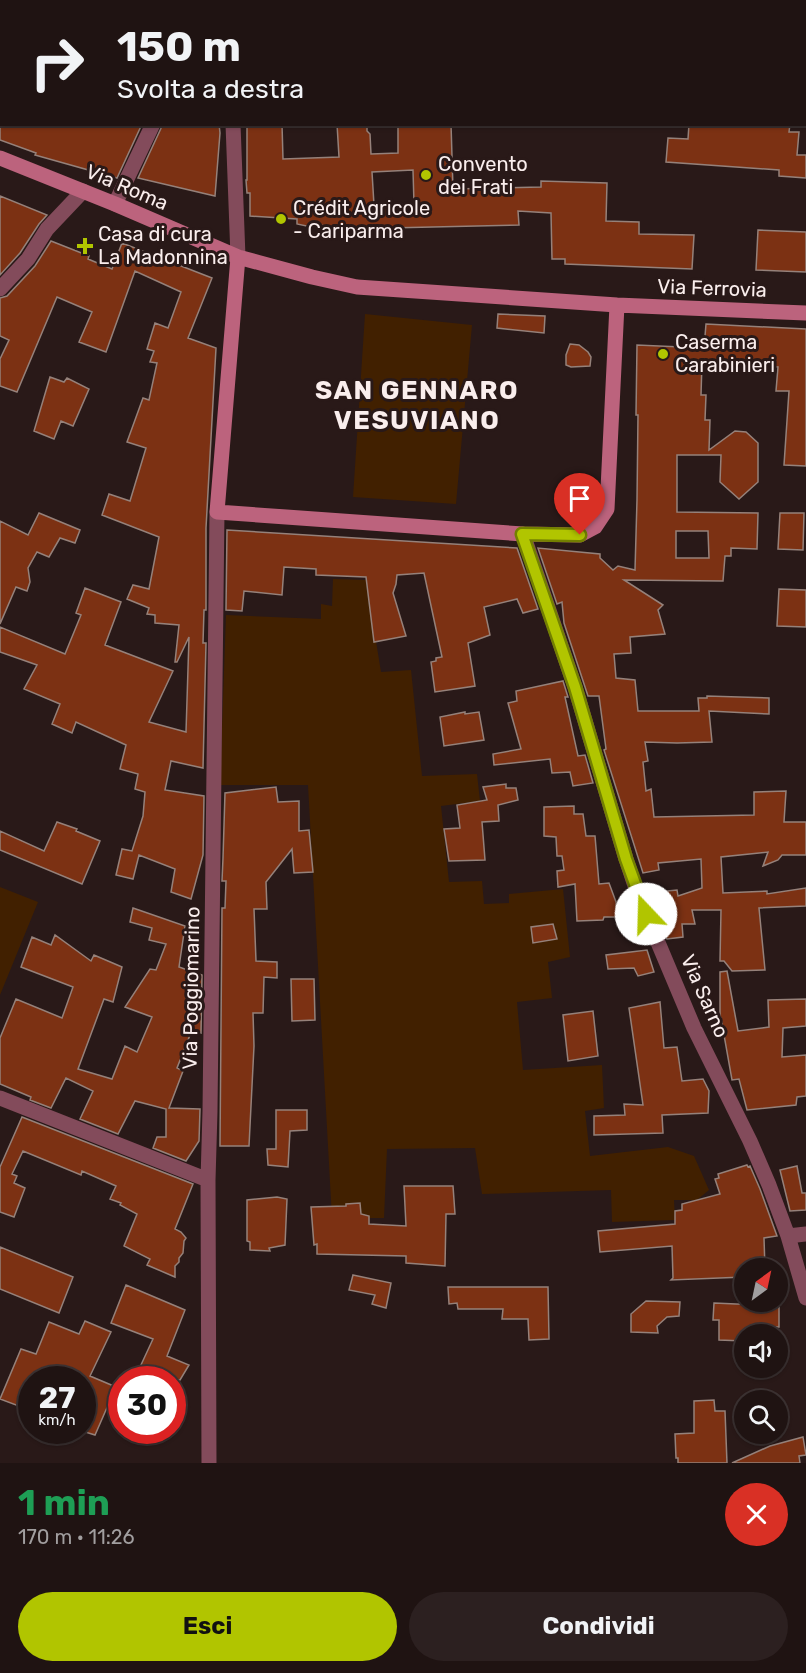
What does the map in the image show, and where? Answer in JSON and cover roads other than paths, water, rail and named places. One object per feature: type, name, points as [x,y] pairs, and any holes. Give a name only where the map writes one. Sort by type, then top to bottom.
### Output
[{"type":"main road","name":"Via Roma","points":[[0,158],[238,257],[312,277],[357,287],[617,305]]},
{"type":"main road","points":[[238,257],[218,512],[522,534],[580,535],[594,527],[607,509],[617,305]]},
{"type":"main road","name":"Via Ferrovia","points":[[617,305],[806,313]]},
{"type":"street","points":[[115,204],[152,126]]},
{"type":"street","points":[[232,126],[238,257]]},
{"type":"street","points":[[0,289],[28,259],[48,229],[83,191]]},
{"type":"street","name":"Via Poggiomarino","points":[[208,1463],[207,1180],[210,1111],[218,512]]},
{"type":"street","name":"Via Sarno","points":[[522,534],[575,687],[638,895],[694,1028],[762,1167],[788,1236],[806,1298]]},
{"type":"street","points":[[0,1098],[207,1180]]},
{"type":"street","points":[[788,1236],[806,1234]]},
{"type":"place","name":"Convento dei Frati","points":[[426,175]]},
{"type":"place","name":"Crédit Agricole - Cariparma","points":[[281,219]]},
{"type":"place","name":"Casa di cura La Madonnina","points":[[85,246]]},
{"type":"place","name":"Caserma Carabinieri","points":[[663,354]]},
{"type":"district","name":"SAN GENNARO VESUVIANO","points":[[417,405]]}]
